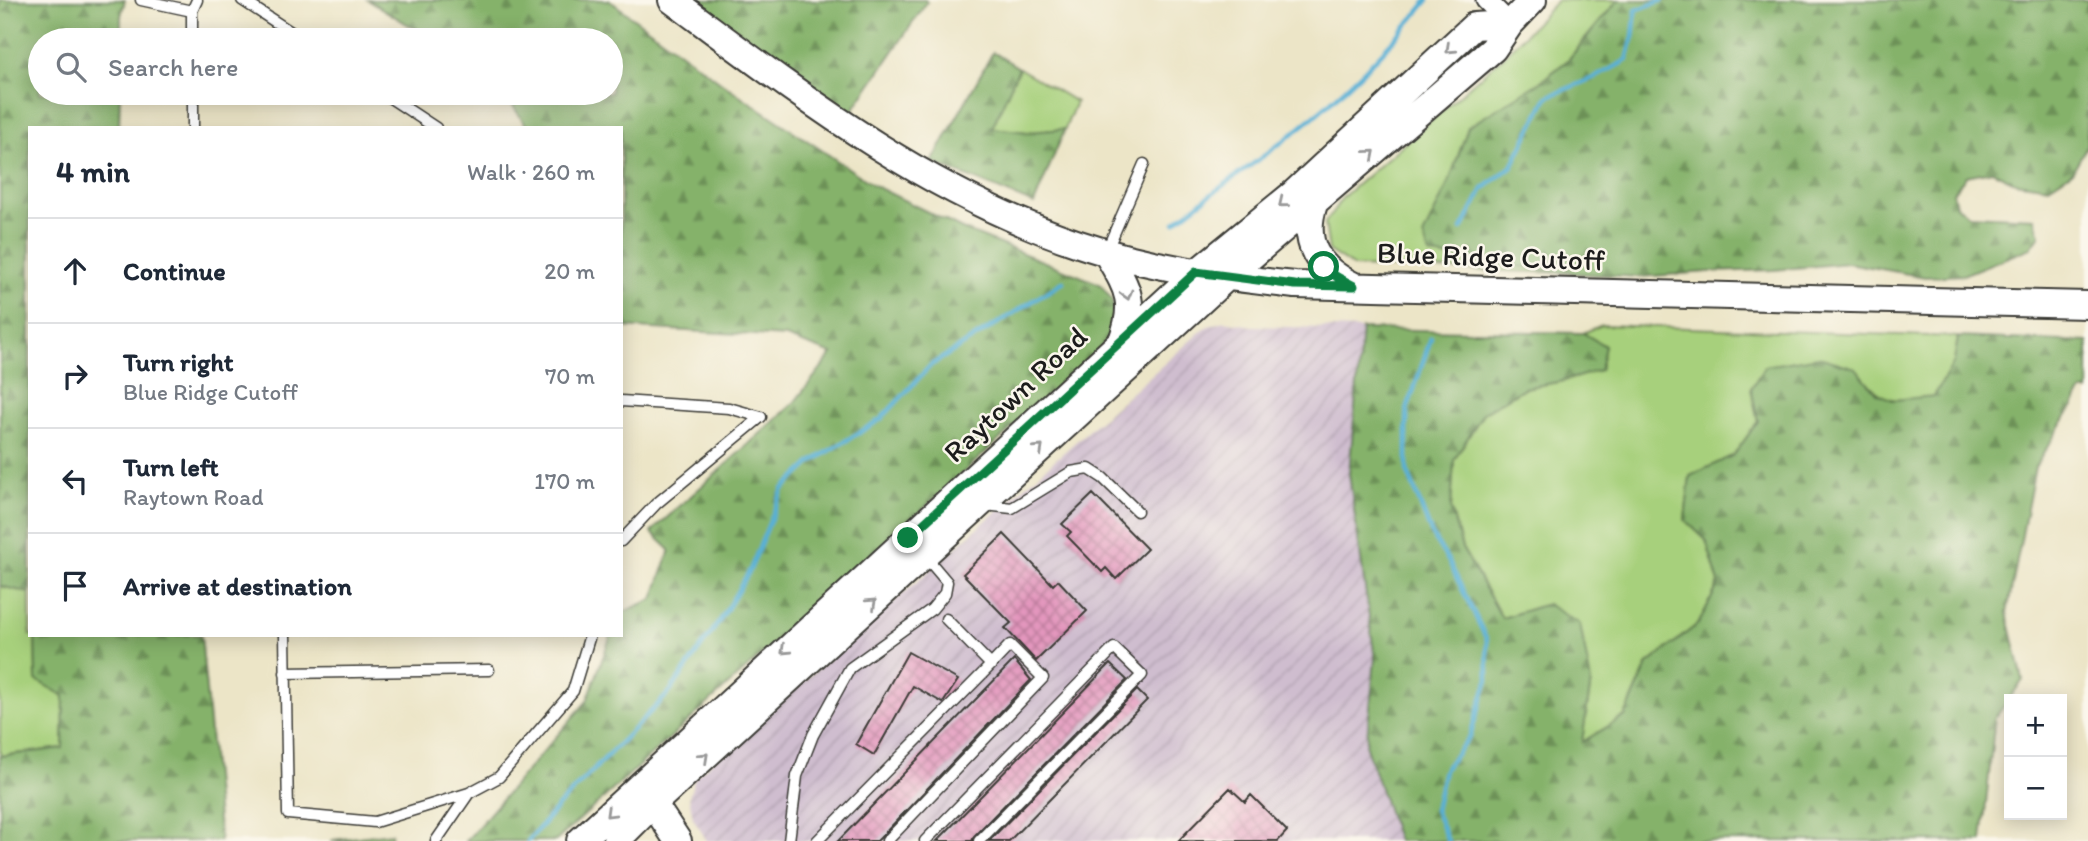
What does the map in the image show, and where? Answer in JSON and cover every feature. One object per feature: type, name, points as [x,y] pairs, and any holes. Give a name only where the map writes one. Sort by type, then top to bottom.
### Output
[{"type":"main road","name":"Blue Ridge Cutoff","points":[[672,0],[827,115],[879,149],[950,189],[1022,224],[1149,264],[1226,278],[1295,285],[2088,304]]},
{"type":"main road","name":"Raytown Road","points":[[580,841],[647,794],[975,492],[1493,49],[1510,23],[1533,0]]},
{"type":"main road","name":"Raytown Road","points":[[975,492],[1122,341],[1196,272],[1293,194],[1474,26],[1510,23]]},
{"type":"main road","points":[[1314,204],[1310,217],[1310,232],[1317,258],[1337,277],[1354,286]]},
{"type":"main road","points":[[1106,252],[1122,279],[1129,301],[1128,324],[1122,341]]},
{"type":"main road","points":[[647,794],[678,841]]},
{"type":"main road","name":"Raytown Road","points":[[616,841],[647,794]]},
{"type":"street","points":[[1486,0],[1510,23]]},
{"type":"lane","points":[[142,0],[192,11]]},
{"type":"lane","points":[[192,28],[192,11],[197,0]]},
{"type":"lane","points":[[242,0],[285,28]]},
{"type":"lane","points":[[192,105],[193,126]]},
{"type":"lane","points":[[401,105],[433,126]]},
{"type":"lane","points":[[1106,252],[1144,164]]},
{"type":"lane","points":[[623,401],[729,408],[761,417],[656,504],[623,539]]},
{"type":"lane","points":[[975,492],[994,506],[1012,508],[1071,472],[1089,469],[1103,478],[1137,511]]},
{"type":"lane","points":[[789,841],[797,776],[813,734],[850,668],[932,609],[945,593],[947,582],[916,546]]},
{"type":"lane","points":[[946,619],[991,665]]},
{"type":"lane","points":[[285,637],[288,814],[375,822],[469,793],[499,777],[573,691],[589,637]]},
{"type":"lane","points":[[817,841],[1010,645],[1043,678],[887,841]]},
{"type":"lane","points":[[925,841],[1114,648],[1142,676],[979,841]]},
{"type":"lane","points":[[285,673],[489,670]]},
{"type":"lane","points":[[436,841],[469,793]]},
{"type":"shaded area","points":[[1224,321],[1252,326],[1362,329],[1349,474],[1375,659],[1366,747],[1398,841],[707,841],[693,818],[689,797],[695,777],[1206,327]]},
{"type":"green space","points":[[0,0],[125,0],[121,28],[28,28],[28,105],[120,105],[119,126],[28,126],[28,593],[0,586]]},
{"type":"green space","points":[[368,0],[609,0],[726,86],[875,186],[962,229],[1100,284],[1112,300],[1115,325],[1103,346],[556,841],[466,841],[587,701],[610,637],[623,637],[623,612],[653,599],[670,550],[651,532],[793,404],[832,354],[786,337],[623,327],[623,126],[527,126],[512,105],[623,105],[623,28],[414,28]]},
{"type":"green space","points":[[697,0],[925,0],[927,2],[850,114]]},
{"type":"green space","points":[[1558,0],[1618,0],[1568,60],[1540,82],[1469,127],[1449,182],[1511,264],[1568,273],[1354,267],[1329,251],[1325,223],[1343,197],[1502,58]]},
{"type":"green space","points":[[1618,0],[2088,0],[2087,146],[2072,172],[2049,187],[2015,182],[1992,171],[1966,176],[1953,192],[1956,206],[1969,215],[2034,218],[2040,235],[2031,248],[1963,275],[1925,277],[1848,263],[1639,277],[1568,273],[1430,255],[1423,236],[1449,182],[1468,127],[1540,82],[1568,60]]},
{"type":"green space","points":[[993,52],[1019,68],[992,128],[1028,132],[1065,129],[1034,204],[932,162]]},
{"type":"green space","points":[[1019,68],[1076,102],[1065,129],[1028,132],[991,128]]},
{"type":"green space","points":[[1602,325],[1958,337],[1954,362],[1934,397],[1906,400],[1889,398],[1874,389],[1856,368],[1751,388],[1758,421],[1734,455],[1690,477],[1685,520],[1706,540],[1719,583],[1699,623],[1648,664],[1625,716],[1581,743],[1591,682],[1547,604],[1502,618],[1462,548],[1451,509],[1454,460],[1483,413],[1524,388],[1564,381],[1600,370],[1605,346],[1583,333]]},
{"type":"green space","points":[[1362,329],[1583,333],[1605,346],[1600,370],[1564,381],[1524,388],[1483,413],[1454,460],[1451,509],[1462,548],[1502,618],[1547,604],[1580,624],[1591,682],[1582,742],[1625,716],[1648,664],[1699,623],[1719,583],[1706,540],[1685,520],[1690,476],[1734,455],[1758,421],[1751,388],[1765,366],[1819,357],[1856,368],[1876,393],[1893,400],[1934,396],[1954,362],[1958,337],[2088,342],[2088,391],[2082,391],[2035,467],[2007,613],[2023,680],[2013,694],[2004,694],[2004,706],[1995,718],[1982,841],[1398,841],[1366,747],[1375,659],[1349,474]]},
{"type":"green space","points":[[0,586],[28,593],[28,637],[35,637],[36,680],[64,696],[63,748],[0,756]]},
{"type":"green space","points":[[35,637],[201,637],[220,841],[0,841],[0,756],[63,748],[64,696],[36,680]]},
{"type":"green space","points":[[391,833],[392,841],[332,841],[333,840]]},
{"type":"building","points":[[1093,494],[1147,549],[1116,579],[1106,568],[1102,572],[1067,536],[1071,532],[1062,524]]},
{"type":"building","points":[[1004,534],[1053,585],[1058,580],[1087,611],[1036,661],[1005,628],[1011,623],[963,574]]},
{"type":"building","points":[[908,652],[958,680],[943,703],[913,686],[874,755],[856,744]]},
{"type":"building","points":[[1014,660],[1031,680],[880,838],[877,841],[838,841]]},
{"type":"building","points":[[1110,664],[1127,680],[972,841],[937,841]]},
{"type":"building","points":[[1137,690],[1147,700],[1009,841],[989,841]]},
{"type":"building","points":[[1230,788],[1245,802],[1251,795],[1287,831],[1278,841],[1178,841]]},
{"type":"waterway","points":[[1175,222],[1324,108],[1361,74],[1428,0]]},
{"type":"waterway","points":[[1462,229],[1483,189],[1512,166],[1547,97],[1598,76],[1627,60],[1636,10],[1663,0]]},
{"type":"waterway","points":[[528,841],[560,804],[669,693],[721,619],[750,570],[783,489],[813,461],[881,419],[931,365],[1063,282]]},
{"type":"waterway","points":[[1431,338],[1407,410],[1407,470],[1432,535],[1449,562],[1487,640],[1488,680],[1470,736],[1444,770],[1435,810],[1448,841]]},
{"type":"route","points":[[908,538],[1196,272],[1295,285],[1354,286],[1324,267]]}]
